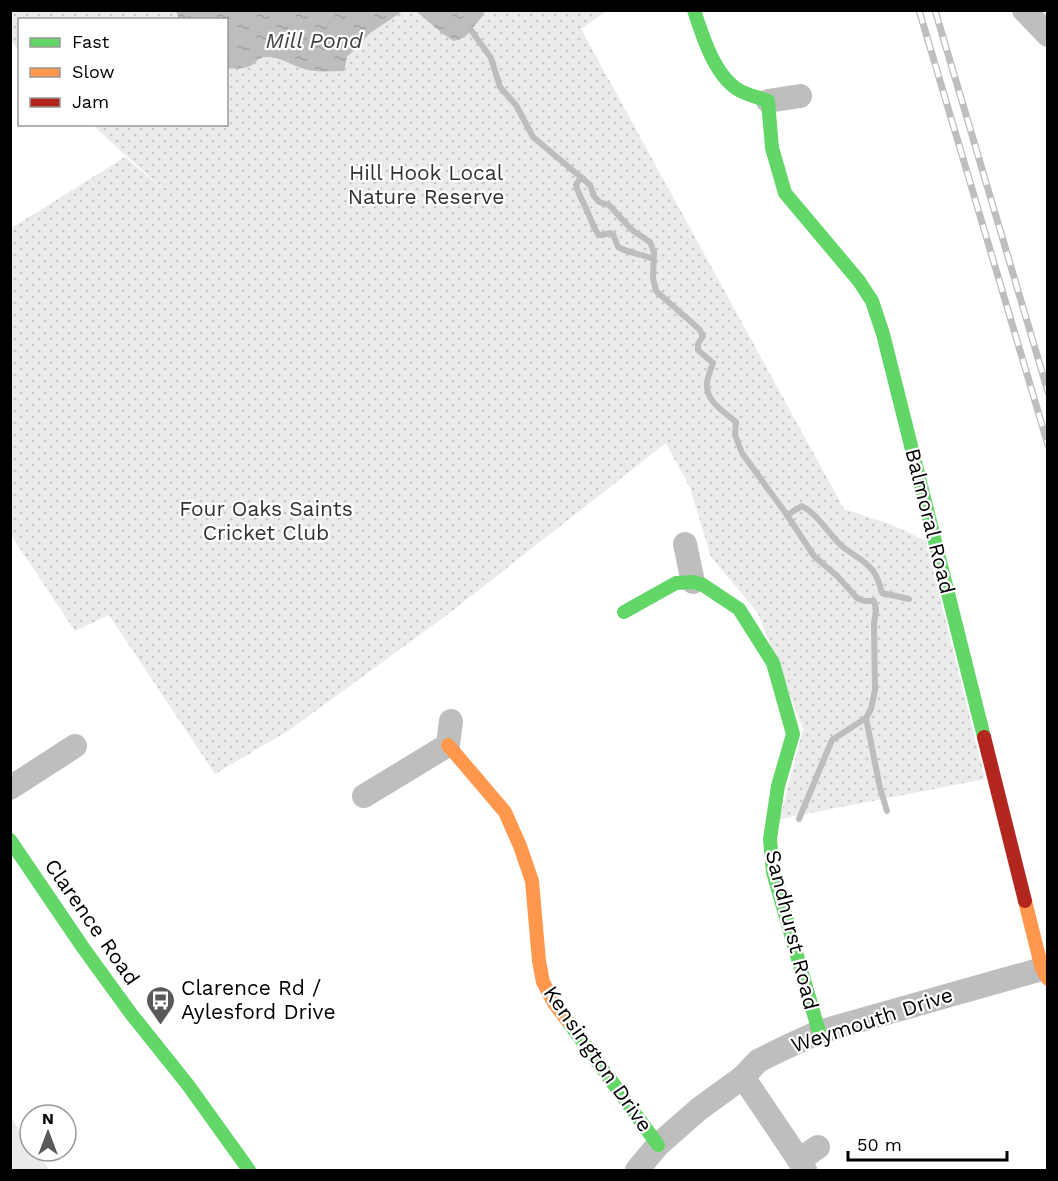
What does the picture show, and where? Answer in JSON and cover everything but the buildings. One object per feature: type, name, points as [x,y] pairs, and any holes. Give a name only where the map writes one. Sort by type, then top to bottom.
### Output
[{"type":"street","points":[[694,10],[702,34],[720,71],[734,87],[768,101],[800,96]]},
{"type":"street","name":"Balmoral Road","points":[[768,101],[772,148],[785,193],[873,301],[1045,974]]},
{"type":"street","points":[[624,612],[676,583],[693,582],[685,544]]},
{"type":"street","name":"Sandhurst Road","points":[[693,582],[703,585],[739,609],[773,663],[782,693],[793,734],[778,786],[770,839],[773,872],[819,1032]]},
{"type":"street","points":[[364,796],[448,745],[451,721]]},
{"type":"street","name":"Kensington Drive","points":[[448,745],[505,812],[520,846],[532,881],[543,982],[554,1003],[658,1145]]},
{"type":"street","points":[[10,789],[75,746]]},
{"type":"street","name":"Clarence Road","points":[[10,840],[90,958],[188,1085],[249,1170]]},
{"type":"street","name":"Weymouth Drive","points":[[637,1170],[658,1145],[699,1109],[743,1077],[758,1061],[780,1050],[819,1032],[1045,974]]},
{"type":"street","points":[[743,1077],[807,1159]]},
{"type":"green space","points":[[10,11],[607,11],[581,29],[844,509],[890,524],[926,541],[985,779],[780,819],[803,729],[758,613],[711,557],[690,488],[666,443],[447,615],[288,731],[215,774],[109,615],[75,631],[11,535],[10,229],[125,157],[170,195],[94,126],[228,126],[228,18],[18,18],[18,49],[11,41]]},
{"type":"green space","points":[[10,1117],[18,1128],[18,1163],[44,1163],[50,1170],[11,1170]]},
{"type":"water","name":"Mill Pond","points":[[176,10],[403,11],[370,33],[347,57],[344,71],[306,70],[271,57],[263,57],[247,67],[228,68],[228,18],[179,18]]},
{"type":"water","name":"Mill Pond","points":[[485,10],[465,37],[454,41],[416,11]]},
{"type":"waterway","points":[[471,30],[491,58],[500,87],[516,105],[533,137],[590,185],[599,202],[609,205],[632,230],[650,242],[654,252],[653,278],[656,291],[699,329],[703,336],[698,344],[698,350],[713,363],[708,376],[708,393],[718,407],[736,422],[735,435],[742,453],[814,556],[857,598],[874,601],[876,609],[874,624],[875,690],[871,709],[866,718],[832,740],[799,819]]},
{"type":"waterway","points":[[581,177],[576,185],[577,189],[599,235],[613,234],[618,247],[653,259]]},
{"type":"waterway","points":[[787,515],[802,506],[808,510],[843,547],[870,567],[879,582],[882,593],[909,599]]},
{"type":"waterway","points":[[866,718],[887,811]]},
{"type":"railway","points":[[919,10],[1048,445]]},
{"type":"railway","points":[[935,10],[1048,392]]},
{"type":"traffic: fast","points":[[694,10],[710,53],[722,74],[737,89],[768,101],[772,148],[785,193],[859,281],[872,301],[883,334],[984,737]]},
{"type":"traffic: fast","points":[[624,612],[676,583],[693,582],[703,585],[739,609],[773,663],[793,734],[778,786],[770,839],[773,872],[819,1032]]},
{"type":"traffic: fast","points":[[10,840],[84,949],[132,1015],[188,1085],[249,1170]]},
{"type":"traffic: fast","points":[[567,1020],[658,1145]]},
{"type":"traffic: slow","points":[[448,745],[505,812],[520,846],[532,881],[543,982],[554,1003],[567,1020]]},
{"type":"traffic: slow","points":[[1025,901],[1042,969],[1048,979]]},
{"type":"traffic: jam","points":[[984,737],[1025,901]]},
{"type":"place","name":"Clarence Rd / Aylesford Drive","points":[[160,1026]]},
{"type":"park label","name":"Hill Hook Local Nature Reserve","points":[[426,185]]},
{"type":"park label","name":"Four Oaks Saints Cricket Club","points":[[266,521]]}]
